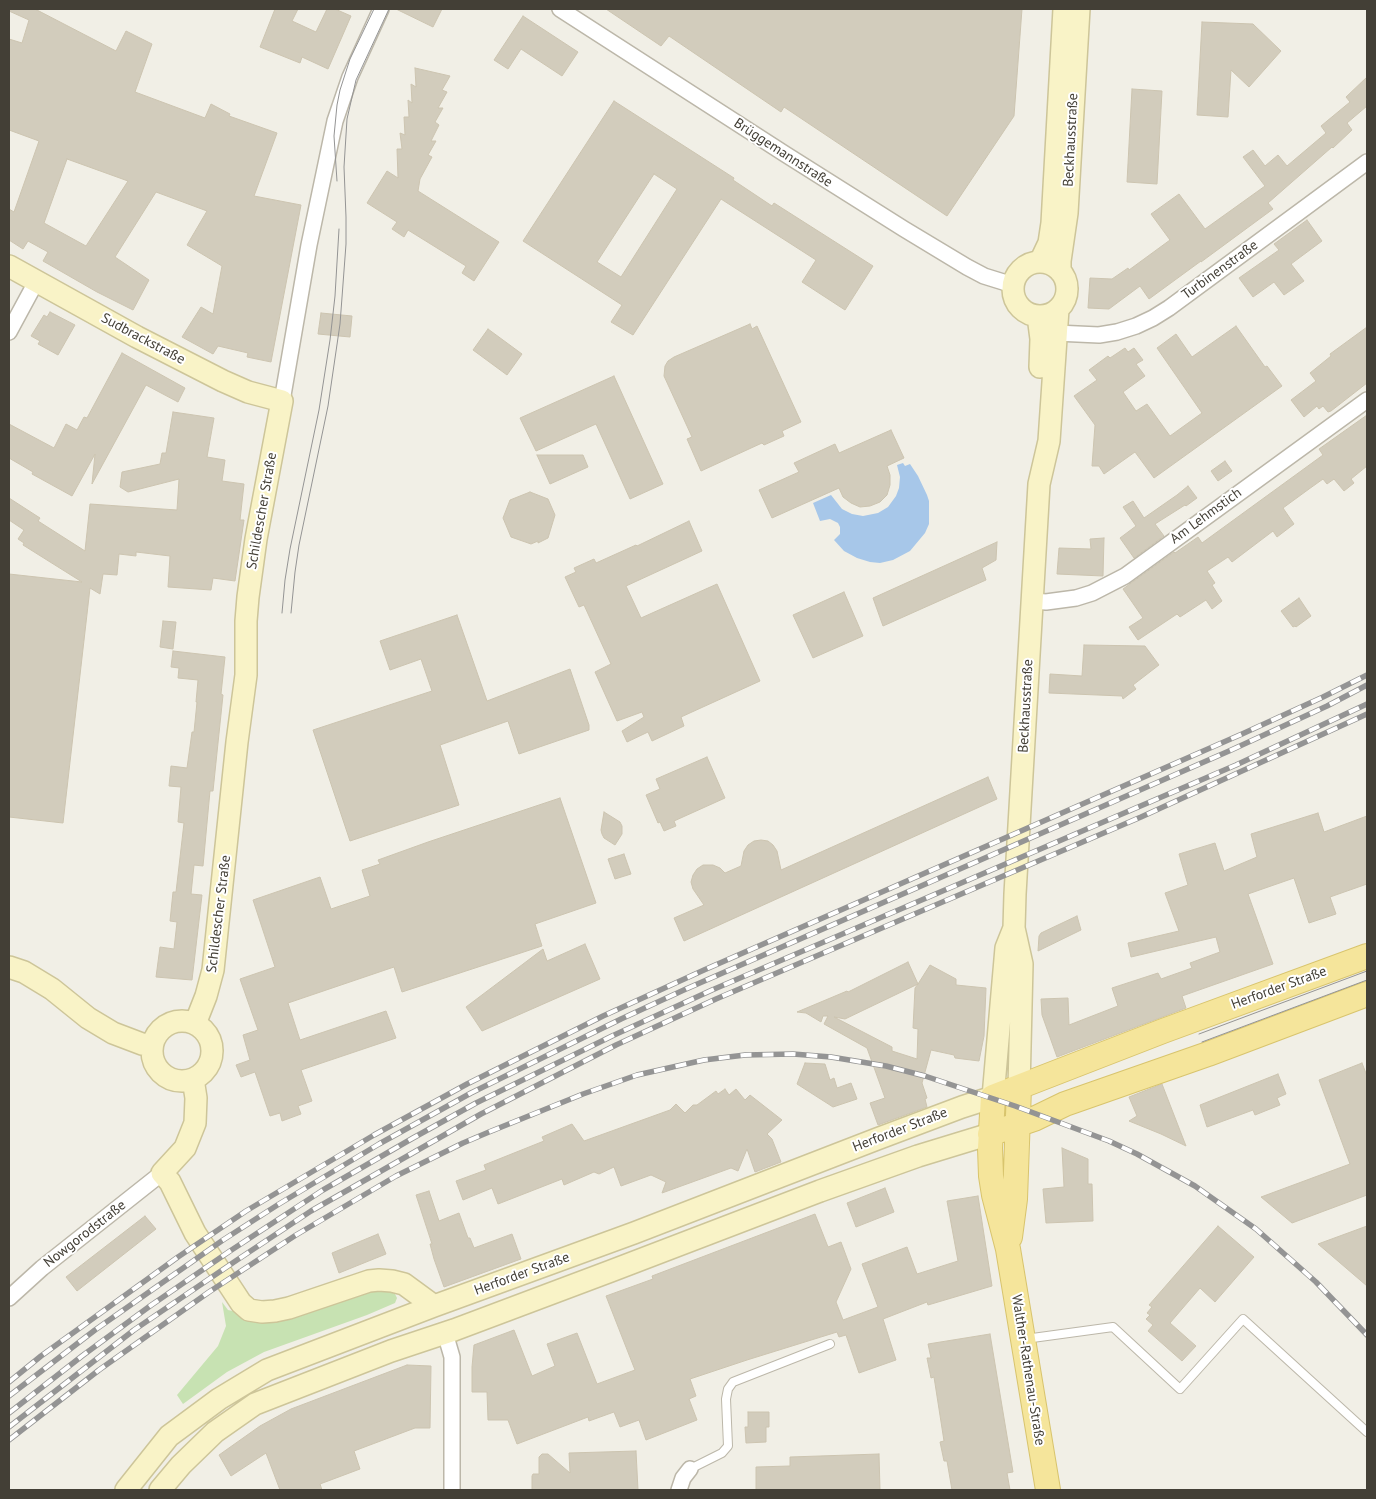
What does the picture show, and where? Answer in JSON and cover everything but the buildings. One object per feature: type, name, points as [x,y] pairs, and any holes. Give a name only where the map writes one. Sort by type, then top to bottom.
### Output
[{"type":"main road","name":"Herforder Straße","points":[[993,1097],[1367,956]]},
{"type":"main road","name":"Herforder Straße","points":[[990,1134],[1017,1125],[1065,1104],[1199,1057],[1367,994]]},
{"type":"main road","name":"Beckhausstraße","points":[[1017,1125],[1018,1088]]},
{"type":"main road","name":"Walther-Rathenau-Straße","points":[[993,1097],[990,1161],[994,1195],[1008,1249],[1048,1490]]},
{"type":"main road","name":"Walther-Rathenau-Straße","points":[[1008,1249],[1015,1199],[1017,1125]]},
{"type":"street","name":"Schildescher Straße","points":[[195,1024],[206,996],[213,970],[246,675],[246,621],[249,590],[256,539],[305,268],[335,121],[350,77],[381,9]]},
{"type":"street","name":"Brüggemannstraße","points":[[560,9],[904,229],[984,276],[1013,285]]},
{"type":"street","name":"Beckhausstraße","points":[[1040,262],[1049,243],[1052,223],[1064,9]]},
{"type":"street","name":"Beckhausstraße","points":[[1060,271],[1067,213],[1079,9]]},
{"type":"street","name":"Turbinenstraße","points":[[1056,333],[1081,335],[1108,333],[1136,326],[1153,318],[1367,162]]},
{"type":"street","points":[[1040,262],[1052,265],[1060,271],[1067,283],[1065,300],[1058,309],[1046,316],[1029,314],[1017,303],[1014,295],[1013,285],[1017,275],[1021,270],[1040,262]]},
{"type":"street","name":"Sudbrackstraße","points":[[9,266],[137,337],[223,381],[248,392],[282,401]]},
{"type":"street","points":[[9,332],[36,282]]},
{"type":"street","name":"Beckhausstraße","points":[[1018,1088],[1022,964],[1014,928],[1039,484],[1049,441],[1058,309]]},
{"type":"street","name":"Beckhausstraße","points":[[1038,316],[1041,354],[1035,455],[1039,484]]},
{"type":"street","name":"Am Lehmstich","points":[[1032,601],[1046,602],[1076,598],[1092,593],[1119,580],[1367,400]]},
{"type":"street","name":"Beckhausstraße","points":[[993,1097],[1006,948],[1014,928]]},
{"type":"street","points":[[9,967],[24,972],[52,989],[88,1018],[106,1029],[142,1044],[152,1045]]},
{"type":"street","points":[[184,1021],[195,1024],[207,1035],[210,1042],[211,1050],[207,1066],[193,1079],[174,1080],[156,1066],[152,1056],[152,1045],[156,1035],[173,1022],[184,1021]]},
{"type":"street","points":[[193,1079],[196,1098],[195,1123],[185,1148],[162,1173],[170,1182],[195,1233],[241,1303],[249,1310],[275,1311],[379,1280],[404,1284],[434,1306],[452,1357],[452,1490]]},
{"type":"street","name":"Herforder Straße","points":[[126,1490],[170,1436],[219,1399],[267,1370],[434,1306],[634,1233],[962,1107],[993,1097]]},
{"type":"street","name":"Herforder Straße","points":[[160,1490],[181,1465],[215,1432],[255,1404],[390,1351],[445,1333],[611,1272],[866,1174],[990,1134]]},
{"type":"street","name":"Nowgorodstraße","points":[[9,1298],[42,1268],[162,1173]]},
{"type":"street","points":[[611,1272],[608,1262],[610,1256],[627,1246],[634,1233]]},
{"type":"street","points":[[679,1490],[683,1478],[690,1469]]},
{"type":"lane","points":[[1023,1339],[1113,1327],[1180,1389],[1243,1319],[1367,1432]]},
{"type":"lane","points":[[690,1469],[722,1453],[728,1446],[726,1399],[728,1389],[733,1382],[830,1344]]},
{"type":"green space","points":[[368,1289],[388,1290],[395,1294],[397,1298],[395,1303],[264,1352],[227,1372],[183,1404],[177,1395],[218,1346],[226,1326],[222,1302],[228,1310],[242,1313]]},
{"type":"water","points":[[903,463],[905,466],[910,464],[918,476],[929,501],[929,524],[925,533],[910,551],[893,560],[880,563],[857,558],[844,551],[834,540],[840,534],[838,523],[830,519],[820,521],[813,503],[831,495],[842,509],[852,514],[863,516],[878,513],[888,507],[896,496],[900,477],[897,465]]},
{"type":"tram line","points":[[337,181],[334,136],[340,90],[350,59],[374,9]]},
{"type":"tram line","points":[[291,613],[299,545],[328,406],[340,324],[346,244],[344,167],[347,119],[356,80],[389,9]]},
{"type":"tram line","points":[[282,613],[290,549],[319,410],[330,340],[339,229]]},
{"type":"tram line","points":[[1199,1034],[1367,971]]},
{"type":"tram line","points":[[1202,1042],[1367,980]]},
{"type":"railway","points":[[9,1382],[41,1356],[178,1257],[246,1211],[374,1135],[467,1084],[603,1016],[704,970],[1242,734],[1367,675]]},
{"type":"railway","points":[[9,1396],[95,1330],[223,1240],[379,1144],[471,1093],[686,989],[1229,751],[1327,706],[1367,685]]},
{"type":"railway","points":[[9,1413],[150,1306],[230,1251],[323,1190],[476,1103],[612,1036],[712,990],[1236,765],[1367,704]]},
{"type":"railway","points":[[9,1427],[134,1330],[237,1260],[311,1211],[481,1114],[616,1045],[716,999],[1141,817],[1367,714]]},
{"type":"railway","points":[[9,1440],[99,1370],[209,1292],[296,1235],[396,1176],[489,1132],[583,1094],[637,1075],[704,1060],[745,1055],[793,1054],[831,1057],[886,1066],[925,1076],[1015,1106],[1109,1141],[1195,1186],[1256,1229],[1316,1282],[1367,1335]]}]
